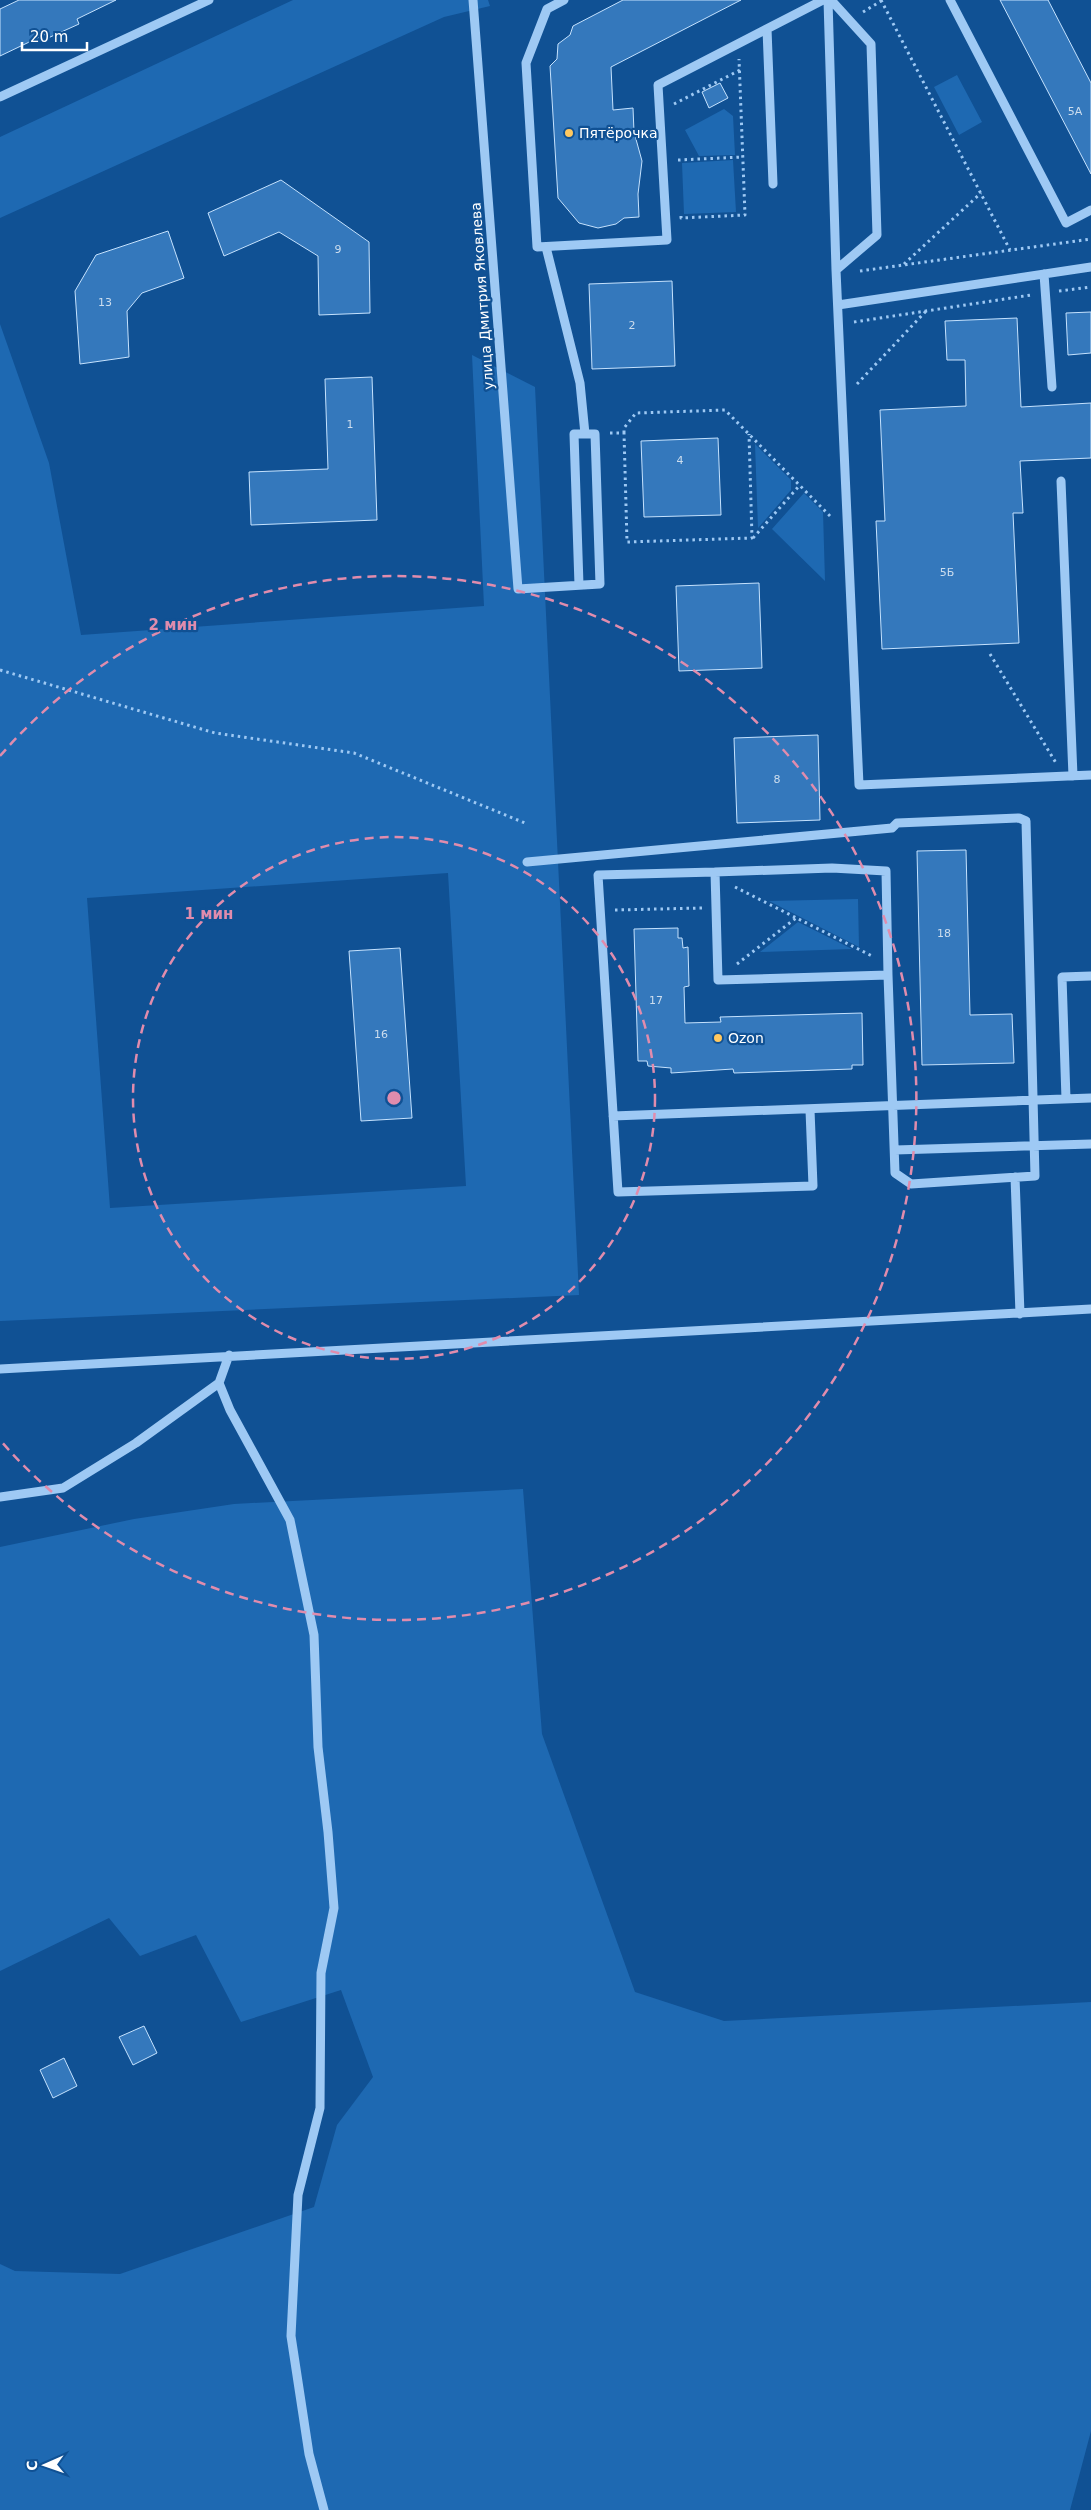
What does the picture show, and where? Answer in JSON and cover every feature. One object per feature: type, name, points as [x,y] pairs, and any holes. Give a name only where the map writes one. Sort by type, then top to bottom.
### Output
[{"type":"street","points":[[0,97],[210,0]]},
{"type":"street","name":"улица Дмитрия Яковлева","points":[[473,0],[518,589],[579,585]]},
{"type":"street","points":[[564,0],[547,9],[526,63],[537,247],[667,240],[658,85],[823,0]]},
{"type":"street","points":[[829,0],[871,44],[877,235],[836,273]]},
{"type":"street","points":[[829,0],[836,273],[859,785],[1091,775]]},
{"type":"street","points":[[950,0],[1066,223],[1091,210]]},
{"type":"street","points":[[767,29],[773,184]]},
{"type":"street","points":[[546,247],[580,383],[590,434],[600,584],[579,585],[574,434],[590,434]]},
{"type":"street","points":[[838,305],[1091,268]]},
{"type":"street","points":[[1044,274],[1047,293],[1052,388]]},
{"type":"street","points":[[1061,481],[1069,776]]},
{"type":"street","points":[[527,862],[892,828],[897,823],[1019,818],[1026,822],[1035,1176],[911,1184],[895,1172],[886,871],[832,868],[715,875],[598,875],[618,1192],[812,1186],[810,1110]]},
{"type":"street","points":[[715,875],[718,979],[888,975]]},
{"type":"street","points":[[1066,1099],[1062,977],[1091,976]]},
{"type":"street","points":[[613,1116],[893,1107],[1091,1098]]},
{"type":"street","points":[[895,1150],[1091,1144]]},
{"type":"street","points":[[1015,1178],[1020,1314]]},
{"type":"street","points":[[0,1369],[1091,1309]]},
{"type":"street","points":[[0,1497],[63,1488],[136,1443],[219,1383],[229,1355]]},
{"type":"street","points":[[219,1383],[230,1410],[290,1520],[314,1635],[318,1747],[328,1832],[334,1908],[322,1973],[320,2108],[298,2196],[290,2336],[309,2454],[324,2510]]},
{"type":"path","points":[[849,20],[881,0],[1010,250]]},
{"type":"path","points":[[681,208],[681,218],[745,214],[739,43]]},
{"type":"path","points":[[660,112],[740,70]]},
{"type":"path","points":[[675,104],[676,113]]},
{"type":"path","points":[[678,151],[679,170]]},
{"type":"path","points":[[678,160],[743,157]]},
{"type":"path","points":[[904,264],[980,193]]},
{"type":"path","points":[[836,273],[1091,239]]},
{"type":"path","points":[[838,324],[1091,287]]},
{"type":"path","points":[[842,400],[927,310]]},
{"type":"path","points":[[800,485],[752,538],[627,542],[624,428],[636,413],[725,410],[800,485],[831,517]]},
{"type":"path","points":[[590,434],[624,432]]},
{"type":"path","points":[[749,434],[752,538]]},
{"type":"path","points":[[990,654],[1069,776]]},
{"type":"path","points":[[0,670],[215,734],[354,752],[525,823]]},
{"type":"path","points":[[715,875],[888,965]]},
{"type":"path","points":[[600,911],[716,907]]},
{"type":"path","points":[[718,979],[796,918]]},
{"type":"shaded area","points":[[293,0],[488,0],[490,6],[444,17],[0,218],[0,137]]},
{"type":"shaded area","points":[[957,75],[982,122],[959,135],[934,87]]},
{"type":"shaded area","points":[[724,109],[733,116],[735,155],[699,156],[685,130]]},
{"type":"shaded area","points":[[733,160],[736,212],[684,214],[682,163]]},
{"type":"shaded area","points":[[0,324],[49,463],[81,635],[484,606],[472,355],[535,387],[579,1295],[0,1321]],"holes":[[[448,873],[466,1186],[110,1208],[87,898]]]},
{"type":"shaded area","points":[[755,444],[791,480],[791,490],[758,528]]},
{"type":"shaded area","points":[[804,493],[823,512],[825,581],[772,529]]},
{"type":"shaded area","points":[[858,899],[859,947],[769,901]]},
{"type":"shaded area","points":[[798,922],[852,949],[760,952]]},
{"type":"shaded area","points":[[523,1489],[542,1734],[635,1992],[724,2021],[1091,2002],[1091,2431],[1070,2510],[0,2510],[0,2264],[15,2271],[120,2274],[314,2207],[337,2125],[373,2077],[341,1990],[241,2022],[196,1935],[140,1956],[109,1918],[0,1971],[0,1547],[134,1519],[234,1504]]},
{"type":"building","points":[[19,0],[116,0],[77,19],[79,24],[48,38],[46,34],[0,56],[0,9]]},
{"type":"building","points":[[623,0],[741,0],[611,67],[613,110],[633,108],[634,132],[642,161],[638,194],[639,217],[624,218],[616,224],[598,228],[579,223],[558,198],[550,66],[557,59],[558,44],[570,35],[573,26]]},
{"type":"building","points":[[1000,0],[1048,0],[1091,83],[1091,174]]},
{"type":"building","points":[[720,83],[728,98],[709,108],[702,92]]},
{"type":"building","points":[[281,180],[369,242],[370,313],[319,315],[318,256],[279,232],[224,256],[208,213]]},
{"type":"building","points":[[168,231],[184,278],[142,293],[127,311],[129,357],[80,364],[75,291],[96,255]]},
{"type":"building","points":[[672,281],[675,366],[592,369],[589,284]]},
{"type":"building","points":[[1091,312],[1091,353],[1068,355],[1066,313]]},
{"type":"building","points":[[1017,318],[1021,407],[1091,403],[1091,458],[1020,461],[1023,513],[1013,513],[1019,643],[882,649],[876,521],[885,521],[880,410],[966,406],[965,360],[947,360],[945,321]]},
{"type":"building","points":[[372,377],[377,520],[251,525],[249,472],[328,469],[325,379]]},
{"type":"building","points":[[718,438],[721,515],[644,517],[641,441]]},
{"type":"building","points":[[759,583],[762,668],[679,671],[676,586]]},
{"type":"building","points":[[818,735],[820,820],[737,823],[734,738]]},
{"type":"building","points":[[966,850],[970,1015],[1012,1014],[1014,1063],[922,1065],[917,851]]},
{"type":"building","points":[[678,928],[678,938],[682,938],[683,948],[688,947],[689,986],[684,987],[685,1023],[721,1022],[720,1017],[862,1013],[863,1065],[852,1065],[852,1069],[734,1073],[733,1069],[671,1073],[671,1068],[648,1066],[647,1061],[638,1061],[634,929]]},
{"type":"building","points":[[400,948],[412,1118],[361,1121],[349,951]]},
{"type":"building","points":[[144,2026],[157,2053],[133,2065],[119,2037]]},
{"type":"building","points":[[64,2058],[77,2086],[53,2098],[40,2070]]},
{"type":"place","name":"Пятёрочка","points":[[569,133]]},
{"type":"place","name":"Ozon","points":[[718,1038]]}]
